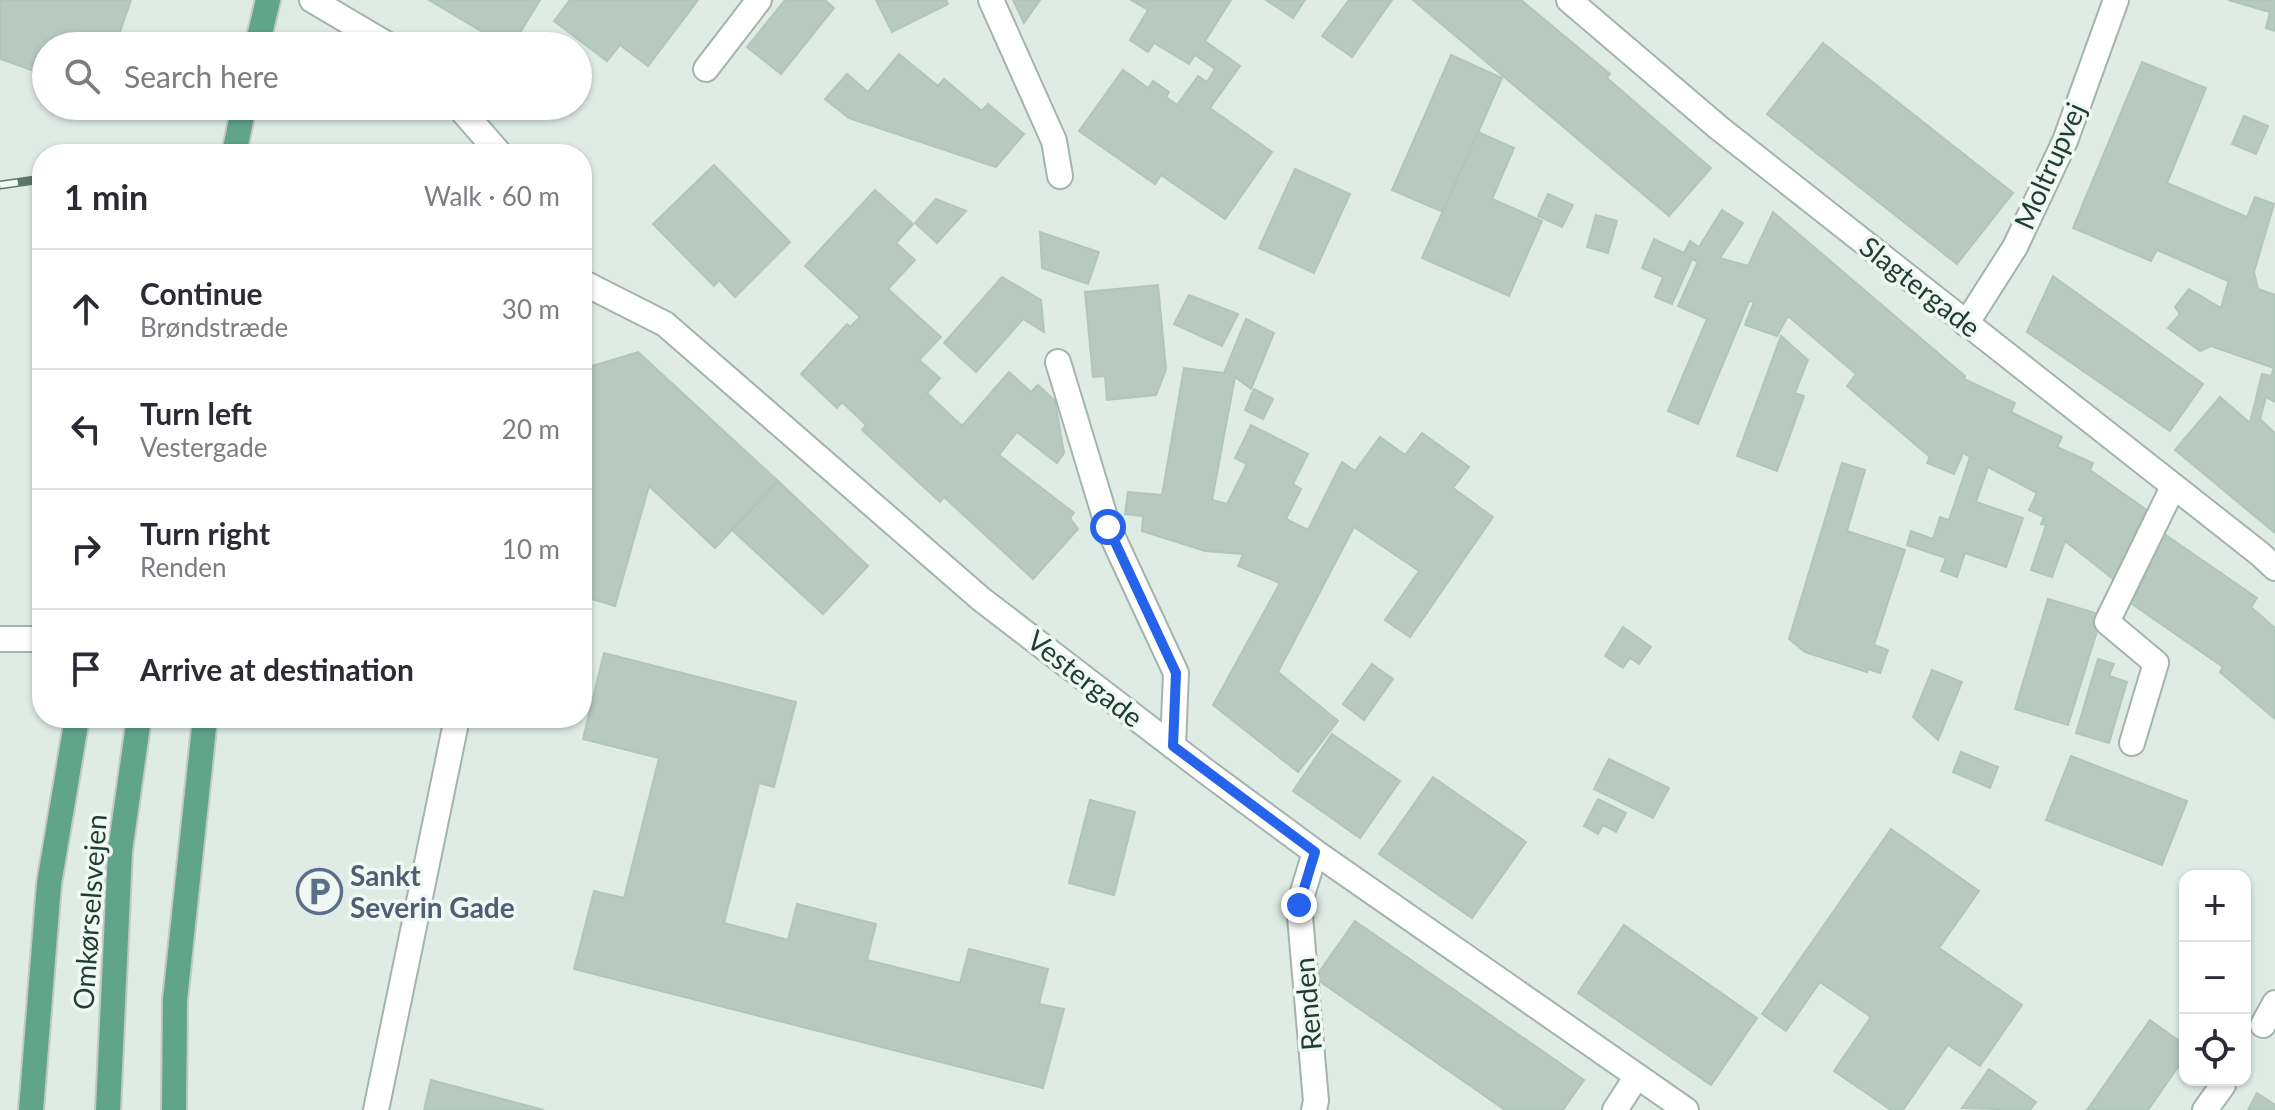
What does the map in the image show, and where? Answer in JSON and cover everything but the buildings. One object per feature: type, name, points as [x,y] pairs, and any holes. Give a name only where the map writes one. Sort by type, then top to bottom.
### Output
[{"type":"main road","points":[[260,32],[268,0]]},
{"type":"main road","points":[[236,144],[241,120]]},
{"type":"main road","points":[[31,1110],[49,884],[75,728]]},
{"type":"main road","name":"Omkørselsvejen","points":[[108,1110],[120,851],[138,728]]},
{"type":"main road","points":[[174,1110],[175,1000],[204,728]]},
{"type":"street","points":[[312,0],[367,32]]},
{"type":"street","points":[[706,69],[759,0]]},
{"type":"street","points":[[991,0],[1054,141],[1060,176]]},
{"type":"street","name":"Slagtergade","points":[[1569,0],[1719,128],[2275,568]]},
{"type":"street","name":"Moltrupvej","points":[[1966,324],[2015,247],[2065,141],[2116,0]]},
{"type":"street","points":[[471,120],[492,144]]},
{"type":"street","name":"Vestergade","points":[[592,287],[665,324],[981,599],[1173,746],[1315,852],[1686,1110]]},
{"type":"street","points":[[1058,362],[1108,527],[1176,673],[1173,746]]},
{"type":"street","points":[[2132,743],[2156,663],[2107,622],[2173,487]]},
{"type":"street","points":[[0,639],[32,639]]},
{"type":"street","points":[[376,1110],[455,728]]},
{"type":"street","name":"Renden","points":[[1314,1110],[1316,1101],[1299,905],[1315,852]]},
{"type":"street","points":[[2263,1025],[2275,1003]]},
{"type":"street","points":[[1615,1110],[1637,1076]]},
{"type":"street","points":[[2205,1110],[2222,1086]]},
{"type":"railway","points":[[0,185],[32,180]]},
{"type":"place","name":"Sankt Severin Gade","points":[[319,892]]},
{"type":"route","points":[[1108,527],[1176,673],[1173,746],[1315,852],[1299,905]]}]
